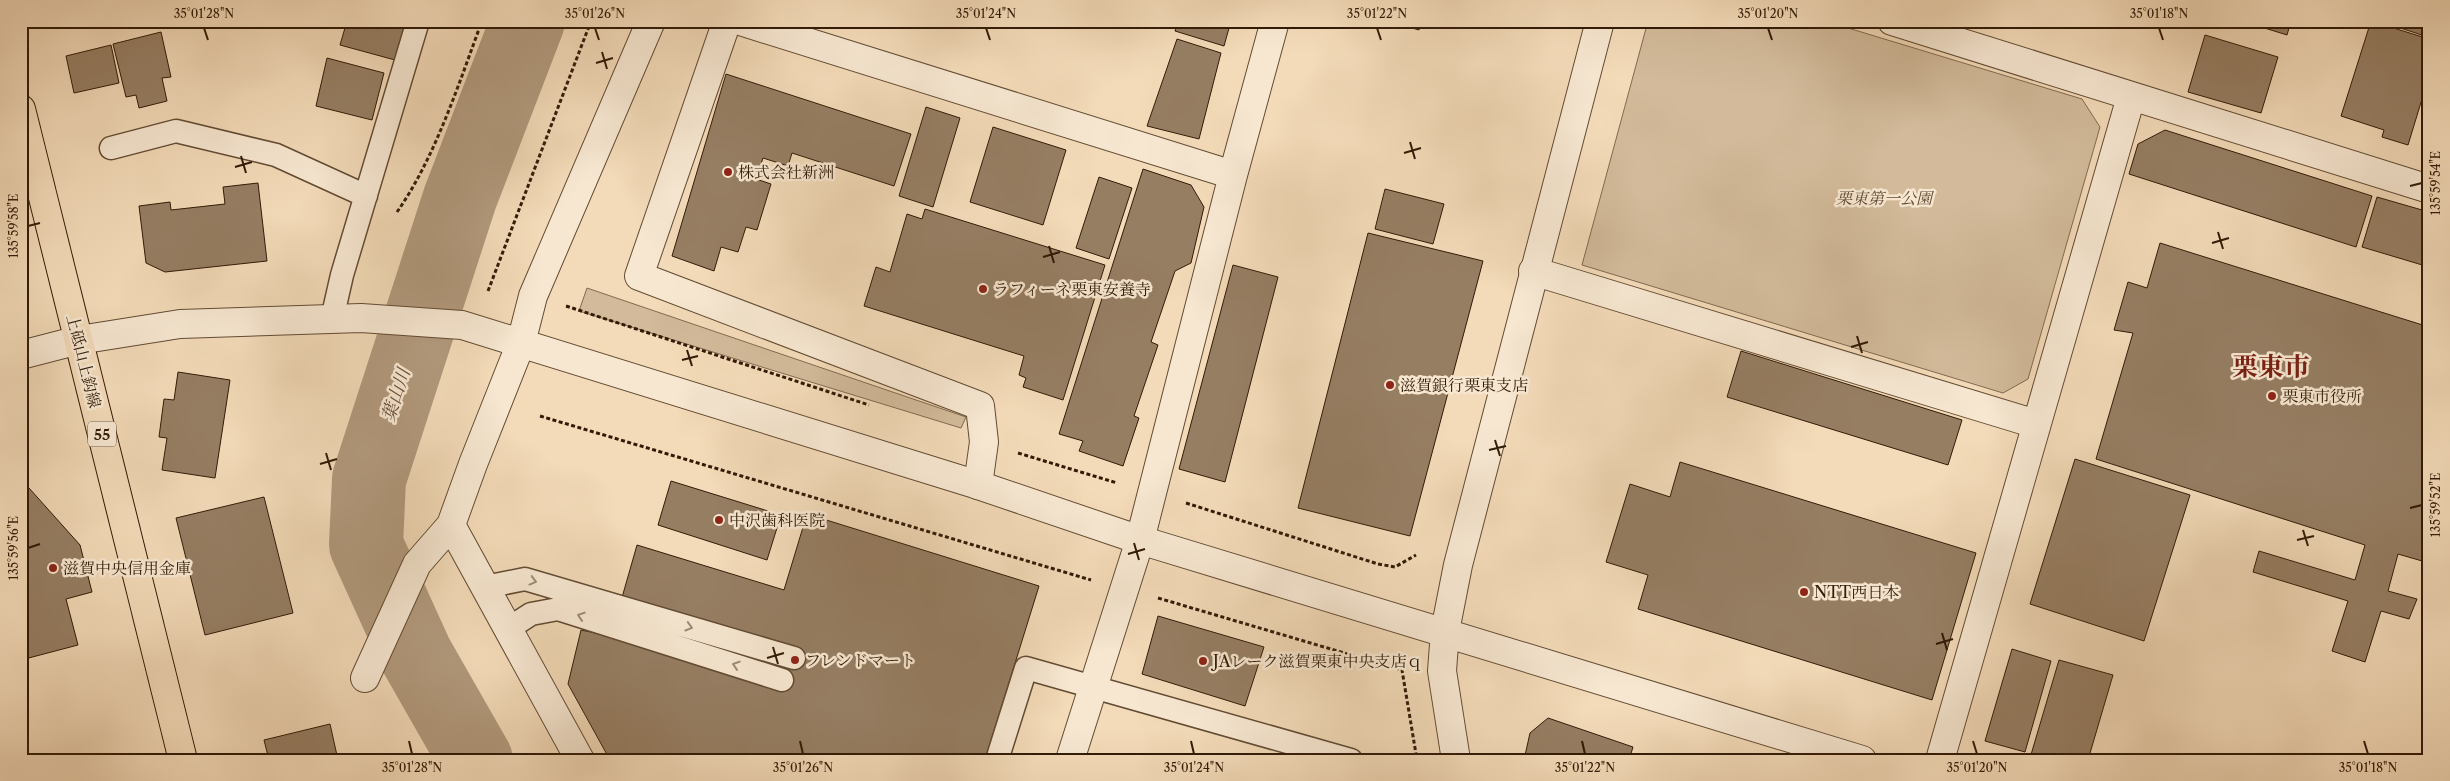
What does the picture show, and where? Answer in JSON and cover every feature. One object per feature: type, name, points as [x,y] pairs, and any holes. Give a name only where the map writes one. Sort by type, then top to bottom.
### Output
[{"type":"main road","name":"上砥山上鈎線","points":[[21,108],[183,760]]},
{"type":"street","points":[[365,678],[417,564],[451,525],[472,464],[521,342],[534,296],[651,21]]},
{"type":"street","points":[[727,21],[640,276],[980,406],[984,442],[978,485]]},
{"type":"street","points":[[740,21],[1233,175]]},
{"type":"street","points":[[1070,760],[1140,540],[1233,175],[1276,21]]},
{"type":"street","points":[[1456,760],[1442,671],[1445,631],[1458,566],[1533,271],[1600,21]]},
{"type":"street","points":[[1892,21],[1919,25],[2130,97],[2429,188]]},
{"type":"street","points":[[1940,760],[2130,97]]},
{"type":"street","points":[[1533,271],[2036,424]]},
{"type":"street","points":[[21,355],[79,340],[180,324],[361,318],[462,326],[521,342],[978,485],[1140,540],[1445,631],[1862,760]]},
{"type":"street","points":[[451,525],[580,760]]},
{"type":"lane","points":[[332,319],[418,21]]},
{"type":"lane","points":[[111,148],[176,131],[276,155],[366,196]]},
{"type":"lane","points":[[485,587],[525,579],[794,658]]},
{"type":"lane","points":[[508,629],[531,614],[558,609],[782,680]]},
{"type":"lane","points":[[997,760],[1026,668],[1093,689],[1351,760]]},
{"type":"path","points":[[353,241],[392,220],[408,196],[447,113],[482,21]]},
{"type":"path","points":[[488,291],[591,21]]},
{"type":"path","points":[[561,304],[871,405]]},
{"type":"path","points":[[540,416],[1098,583]]},
{"type":"path","points":[[984,442],[1120,484]]},
{"type":"path","points":[[1178,501],[1378,564],[1395,567],[1416,555]]},
{"type":"path","points":[[1157,598],[1402,670],[1417,760]]},
{"type":"green space","name":"栗東第一公園","points":[[1648,21],[1825,21],[2082,99],[2100,127],[2028,379],[2003,393],[1582,265]]},
{"type":"green space","points":[[587,288],[966,417],[961,428],[579,311]]},
{"type":"building","points":[[347,21],[406,21],[395,60],[340,45]]},
{"type":"building","points":[[1178,21],[1231,21],[1224,46],[1175,31]]},
{"type":"building","points":[[1388,21],[1422,21],[1419,30]]},
{"type":"building","points":[[2242,21],[2291,21],[2287,35]]},
{"type":"building","points":[[2371,21],[2429,39],[2429,76],[2408,145],[2382,137],[2384,130],[2341,116]]},
{"type":"building","points":[[2389,21],[2429,21],[2428,37],[2388,24]]},
{"type":"building","points":[[161,32],[171,77],[162,78],[167,101],[139,108],[136,95],[126,97],[113,44]]},
{"type":"building","points":[[2205,35],[2278,57],[2261,113],[2188,92]]},
{"type":"building","points":[[1177,39],[1221,53],[1199,139],[1147,126]]},
{"type":"building","points":[[111,45],[119,83],[74,93],[66,56]]},
{"type":"building","points":[[327,58],[384,73],[372,120],[316,106]]},
{"type":"building","name":"株式会社新洲","points":[[726,74],[911,134],[894,186],[792,153],[788,166],[763,158],[756,179],[771,184],[757,230],[746,227],[738,252],[721,247],[714,271],[672,256]]},
{"type":"building","points":[[926,107],[960,118],[933,207],[899,196]]},
{"type":"building","points":[[993,127],[1066,150],[1043,225],[970,202]]},
{"type":"building","points":[[2165,130],[2372,196],[2356,247],[2129,174],[2138,144]]},
{"type":"building","points":[[1143,169],[1191,185],[1204,207],[1191,263],[1175,271],[1151,342],[1158,345],[1134,416],[1139,418],[1123,466],[1079,451],[1083,441],[1059,434]]},
{"type":"building","points":[[1099,177],[1132,188],[1109,259],[1076,248]]},
{"type":"building","points":[[258,183],[267,261],[165,272],[146,263],[139,206],[170,202],[171,210],[225,204],[223,187]]},
{"type":"building","points":[[1385,189],[1444,204],[1433,244],[1375,229]]},
{"type":"building","points":[[2377,197],[2429,212],[2429,267],[2362,247]]},
{"type":"building","name":"ラフィーネ栗東安養寺","points":[[925,209],[1105,265],[1063,400],[1023,387],[1026,378],[1019,375],[1024,356],[864,306],[876,267],[890,272],[907,214],[922,219]]},
{"type":"building","name":"滋賀銀行栗東支店","points":[[1368,233],[1483,261],[1410,536],[1298,508]]},
{"type":"building","name":"栗東市役所","points":[[2160,243],[2429,327],[2429,563],[2398,554],[2388,591],[2417,599],[2409,619],[2381,611],[2365,662],[2332,651],[2348,601],[2253,572],[2259,551],[2355,580],[2365,545],[2096,459],[2133,333],[2114,330],[2128,282],[2147,288]]},
{"type":"building","points":[[1233,265],[1278,277],[1225,482],[1179,469]]},
{"type":"building","points":[[1741,351],[1962,420],[1948,465],[1727,397]]},
{"type":"building","points":[[178,372],[230,380],[215,478],[162,470],[167,438],[159,437],[164,399],[174,400]]},
{"type":"building","points":[[2075,459],[2190,495],[2144,641],[2030,604]]},
{"type":"building","name":"NTT西日本","points":[[1680,462],[1976,553],[1932,700],[1638,609],[1648,575],[1606,562],[1630,484],[1670,497]]},
{"type":"building","name":"中沢歯科医院","points":[[671,481],[781,515],[767,560],[658,525]]},
{"type":"building","name":"滋賀中央信用金庫","points":[[29,488],[80,545],[92,592],[66,599],[78,645],[21,660],[21,490]]},
{"type":"building","points":[[264,497],[293,613],[205,635],[176,518]]},
{"type":"building","name":"フレンドマート","points":[[807,514],[1039,586],[985,760],[610,760],[568,684],[581,630],[611,636],[637,545],[784,590]]},
{"type":"building","name":"JAレーク滋賀栗東中央支店ｑ","points":[[1158,616],[1264,647],[1245,706],[1142,674]]},
{"type":"building","points":[[2012,649],[2051,661],[2025,752],[1985,741]]},
{"type":"building","points":[[2059,660],[2113,675],[2088,760],[2030,758]]},
{"type":"building","points":[[1548,718],[1633,747],[1629,760],[1524,760],[1530,733]]},
{"type":"building","points":[[330,724],[338,760],[269,760],[264,740]]},
{"type":"waterway","name":"葉山川","points":[[476,760],[416,655],[366,545],[369,479],[460,198],[528,21]]},
{"type":"place","name":"株式会社新洲","points":[[728,172]]},
{"type":"place","name":"ラフィーネ栗東安養寺","points":[[983,289]]},
{"type":"place","name":"滋賀銀行栗東支店","points":[[1390,385]]},
{"type":"place","name":"栗東市役所","points":[[2272,396]]},
{"type":"place","name":"中沢歯科医院","points":[[719,520]]},
{"type":"place","name":"滋賀中央信用金庫","points":[[53,568]]},
{"type":"place","name":"NTT西日本","points":[[1804,592]]},
{"type":"place","name":"フレンドマート","points":[[795,660]]},
{"type":"place","name":"JAレーク滋賀栗東中央支店ｑ","points":[[1203,661]]},
{"type":"district","name":"栗東市","points":[[2271,367]]}]
